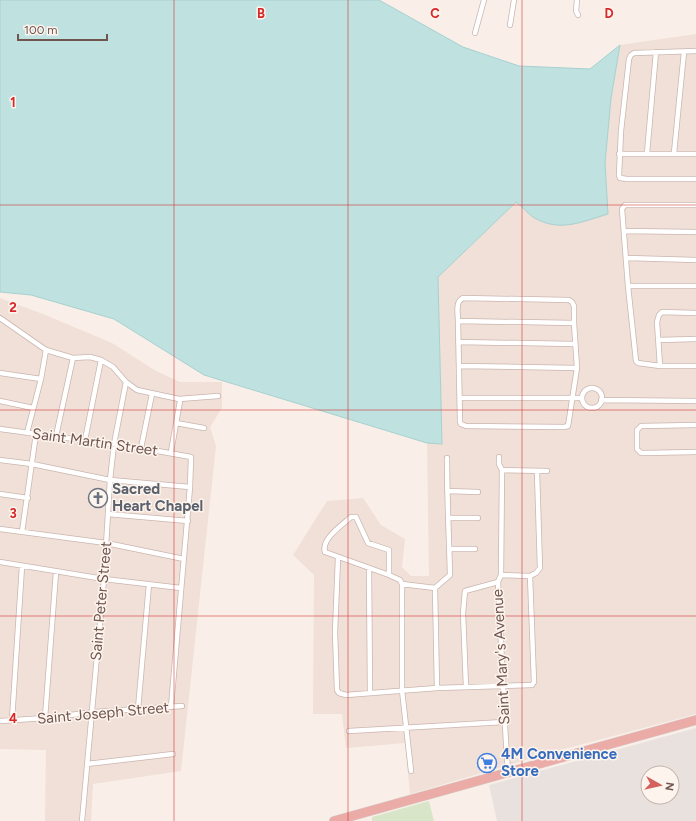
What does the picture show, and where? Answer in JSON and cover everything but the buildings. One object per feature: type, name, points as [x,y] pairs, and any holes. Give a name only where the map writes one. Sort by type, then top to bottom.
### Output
[{"type":"highway","points":[[334,821],[696,720]]},
{"type":"street","points":[[475,33],[484,0]]},
{"type":"street","points":[[510,25],[514,0]]},
{"type":"street","points":[[577,0],[576,11],[578,15]]},
{"type":"street","points":[[696,51],[634,53],[631,55],[629,59],[619,154],[619,175],[620,178],[623,179],[696,179]]},
{"type":"street","points":[[647,153],[656,52]]},
{"type":"street","points":[[674,153],[684,52]]},
{"type":"street","points":[[619,154],[696,154]]},
{"type":"street","points":[[696,205],[625,205],[622,209],[636,361],[638,363],[660,366],[696,366]]},
{"type":"street","points":[[624,231],[696,232]]},
{"type":"street","points":[[627,258],[696,260]]},
{"type":"street","points":[[628,286],[696,286]]},
{"type":"street","points":[[463,298],[569,300],[574,306],[574,323],[577,368],[568,426],[463,426],[460,422],[457,303],[459,300],[463,298]]},
{"type":"street","points":[[660,366],[657,322],[659,315],[662,312],[696,313]]},
{"type":"street","points":[[0,319],[46,350],[73,358],[90,358],[101,360],[113,367],[126,382],[138,390],[179,399],[218,396]]},
{"type":"street","points":[[458,321],[574,323]]},
{"type":"street","points":[[658,340],[696,339]]},
{"type":"street","points":[[458,342],[575,344]]},
{"type":"street","points":[[27,432],[46,350]]},
{"type":"street","points":[[56,436],[73,358]]},
{"type":"street","points":[[85,440],[101,360]]},
{"type":"street","points":[[459,366],[577,368]]},
{"type":"street","points":[[0,373],[40,379]]},
{"type":"street","name":"Saint Peter Street","points":[[82,821],[104,579],[110,480],[114,444],[126,382]]},
{"type":"street","points":[[596,388],[600,393],[601,400],[596,407],[589,408],[584,404],[582,395],[586,390],[596,388]]},
{"type":"street","points":[[141,448],[152,394]]},
{"type":"street","points":[[460,398],[582,398]]},
{"type":"street","points":[[171,452],[180,401],[179,399]]},
{"type":"street","points":[[601,400],[696,401]]},
{"type":"street","points":[[0,401],[33,408]]},
{"type":"street","points":[[176,423],[204,428]]},
{"type":"street","points":[[696,425],[641,426],[637,430],[637,449],[644,453],[696,452]]},
{"type":"street","name":"Saint Martin Street","points":[[0,429],[171,452],[190,456],[192,458],[190,487]]},
{"type":"street","points":[[22,532],[36,434]]},
{"type":"street","name":"Saint Mary's Avenue","points":[[500,457],[499,464],[502,470],[501,574],[498,582],[504,722],[508,773]]},
{"type":"street","points":[[402,584],[435,588],[450,575],[447,458]]},
{"type":"street","points":[[0,460],[32,464],[110,480],[190,487],[171,707]]},
{"type":"street","points":[[502,470],[537,472],[548,471]]},
{"type":"street","points":[[501,574],[530,576],[536,573],[540,568],[537,472]]},
{"type":"street","points":[[447,491],[478,492]]},
{"type":"street","points":[[0,494],[28,498]]},
{"type":"street","points":[[108,514],[188,521]]},
{"type":"street","points":[[389,574],[389,550],[368,544],[356,517],[351,517],[328,540],[325,547],[325,552],[338,558],[389,574],[400,580],[402,584],[402,690],[411,771]]},
{"type":"street","points":[[449,518],[478,518]]},
{"type":"street","points":[[0,529],[106,543],[184,559]]},
{"type":"street","points":[[449,548],[475,549]]},
{"type":"street","points":[[338,558],[335,632],[337,690],[344,695],[466,686],[534,684],[530,576]]},
{"type":"street","points":[[0,562],[104,579],[181,588]]},
{"type":"street","points":[[12,720],[22,566]]},
{"type":"street","points":[[369,568],[370,692]]},
{"type":"street","points":[[45,718],[56,572]]},
{"type":"street","points":[[466,686],[463,613],[465,591],[498,582]]},
{"type":"street","points":[[138,709],[148,584]]},
{"type":"street","points":[[435,588],[437,688]]},
{"type":"street","name":"Saint Joseph Street","points":[[0,721],[45,718],[92,712],[182,706]]},
{"type":"street","points":[[349,731],[504,722]]},
{"type":"street","points":[[87,764],[173,754]]},
{"type":"shaded area","points":[[696,34],[696,714],[553,752],[410,794],[405,743],[346,748],[342,714],[313,714],[314,575],[293,555],[327,501],[363,498],[381,525],[405,539],[402,567],[411,576],[429,576],[427,443],[442,443],[438,277],[516,202],[532,216],[608,214],[605,163],[611,98],[620,45]]},
{"type":"shaded area","points":[[0,298],[112,343],[156,371],[180,382],[222,382],[222,408],[210,427],[216,446],[181,771],[93,784],[91,821],[45,821],[46,750],[0,749]]},
{"type":"shaded area","points":[[696,728],[696,821],[497,821],[489,785]]},
{"type":"green space","points":[[429,801],[434,821],[372,821],[372,817]]},
{"type":"water","points":[[0,0],[379,0],[463,47],[519,66],[590,69],[620,45],[611,98],[605,163],[608,214],[579,223],[561,225],[552,224],[543,222],[533,217],[516,202],[438,277],[442,444],[427,443],[204,375],[114,319],[31,295],[0,292]]},
{"type":"place","name":"Sacred Heart Chapel","points":[[98,498]]},
{"type":"place","name":"4M Convenience Store","points":[[487,763]]}]
